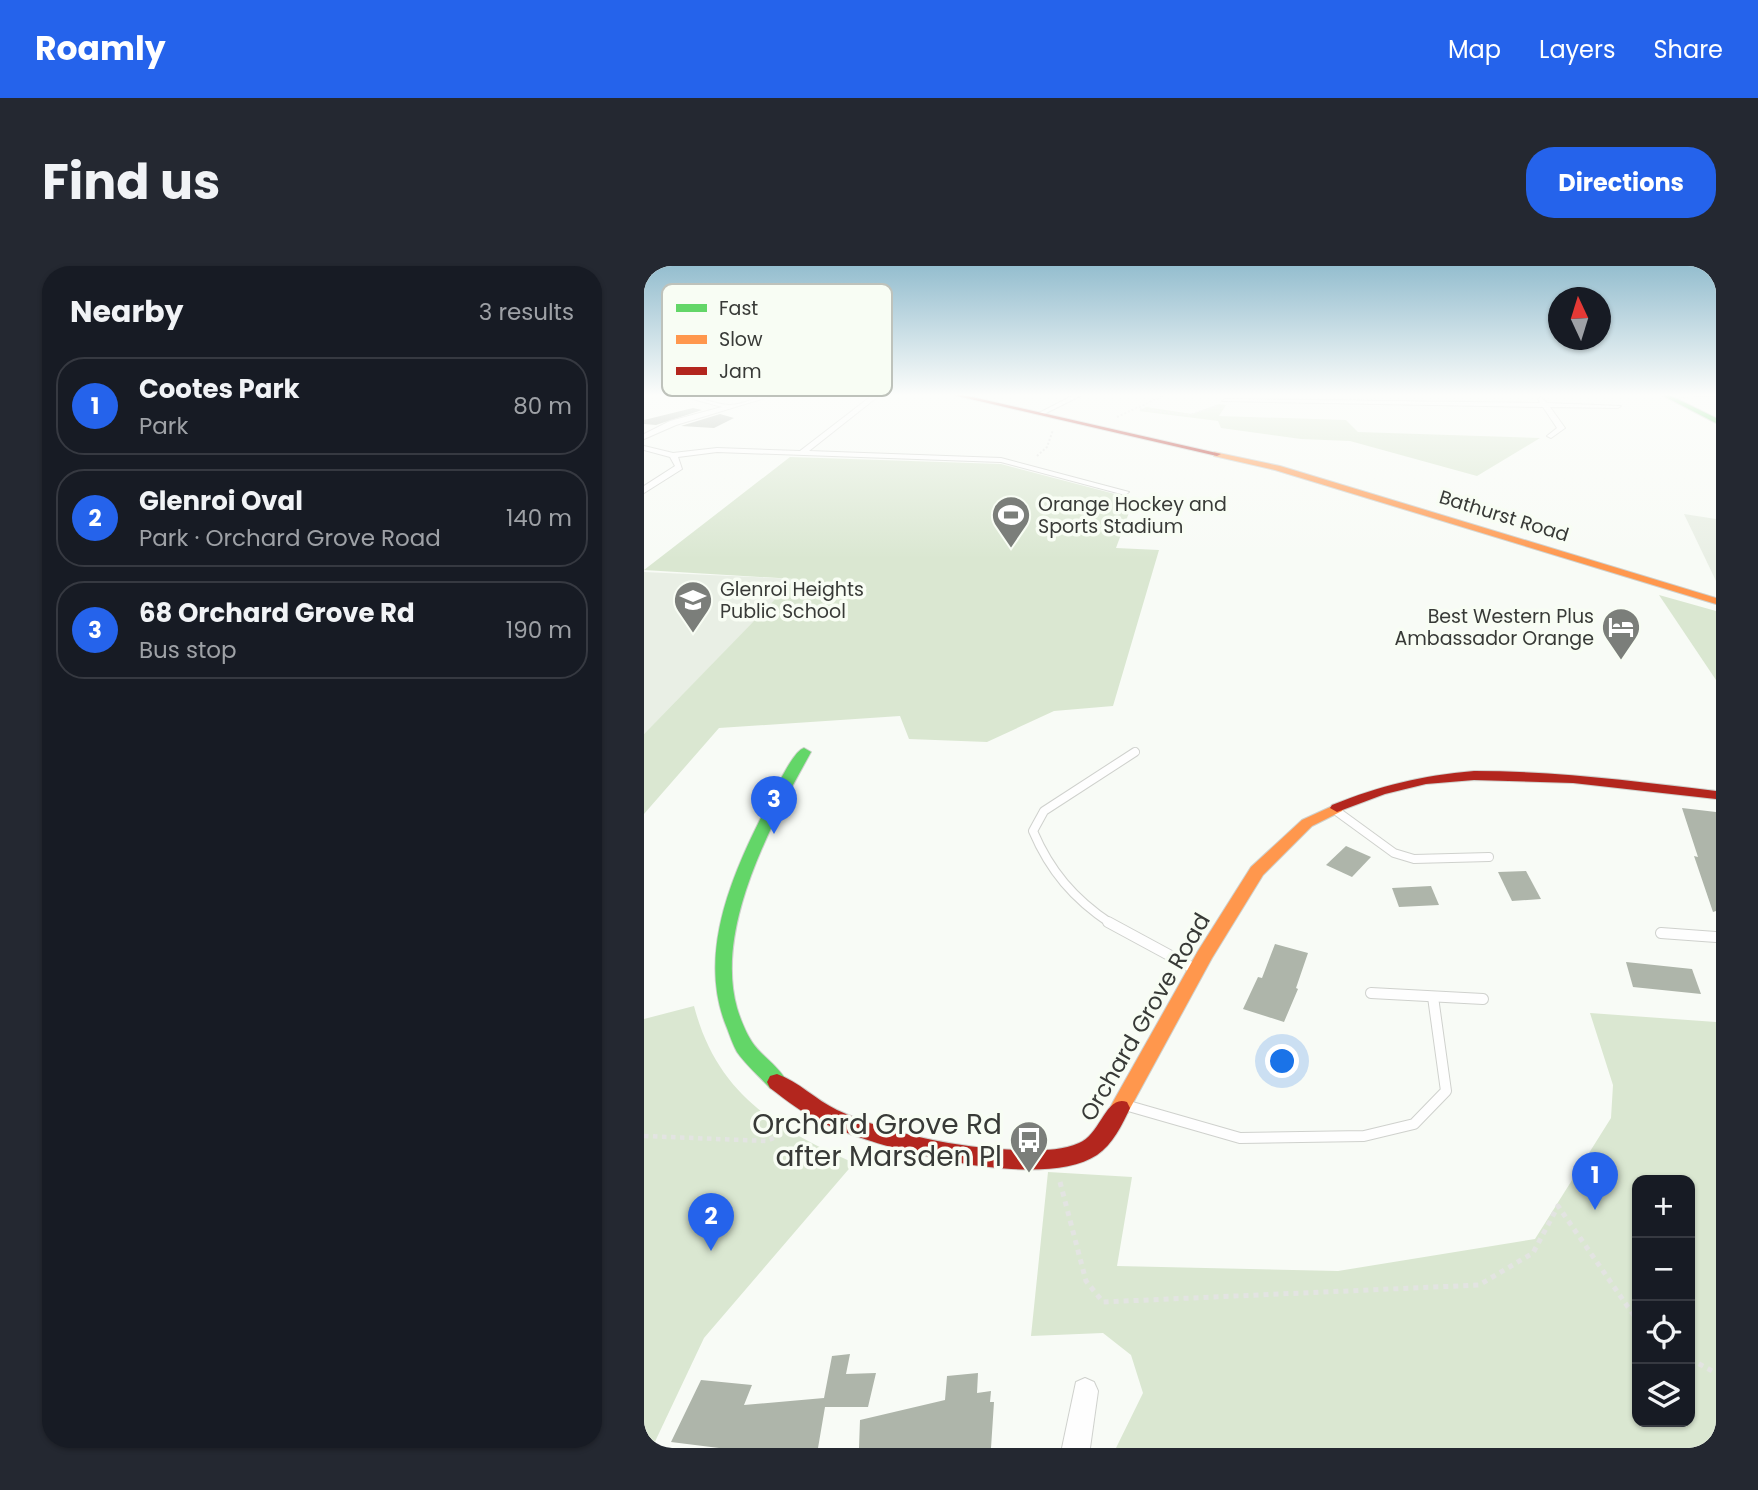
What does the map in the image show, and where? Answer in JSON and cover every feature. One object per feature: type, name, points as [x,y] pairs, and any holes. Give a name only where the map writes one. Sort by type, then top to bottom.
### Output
[{"type":"main road","name":"Bathurst Road","points":[[1196,449],[1277,468],[1716,601]]},
{"type":"main road","name":"Orchard Grove Road","points":[[804,752],[775,804],[732,910],[722,971],[726,1003],[737,1031],[761,1069],[806,1106],[873,1136],[906,1144],[1005,1156],[1059,1158],[1081,1153],[1102,1139],[1195,969],[1263,863],[1304,824],[1332,808],[1392,787],[1455,777],[1487,776],[1716,795]]},
{"type":"street","points":[[649,449],[673,455],[706,450],[1001,460],[1125,492]]},
{"type":"street","points":[[803,452],[807,449]]},
{"type":"street","points":[[644,490],[706,450]]},
{"type":"street","points":[[673,455],[679,467]]},
{"type":"street","points":[[1076,1448],[1085,1391]]},
{"type":"lane","points":[[1135,752],[1044,811],[1033,831],[1037,844],[1057,875],[1087,907],[1125,936],[1195,969]]},
{"type":"lane","points":[[1332,808],[1394,853],[1415,859],[1489,857]]},
{"type":"lane","points":[[1661,933],[1716,937]]},
{"type":"lane","points":[[1371,993],[1483,999]]},
{"type":"lane","points":[[1122,1105],[1240,1138],[1364,1136],[1414,1124],[1446,1091],[1433,998]]},
{"type":"path","points":[[1037,456],[1045,449]]},
{"type":"path","points":[[644,1136],[766,1141],[779,1136],[806,1106]]},
{"type":"path","points":[[1059,1158],[1060,1186],[1086,1281],[1103,1302],[1479,1285],[1533,1253],[1558,1206],[1632,1313]]},
{"type":"path","points":[[1695,1362],[1716,1373]]},
{"type":"shaded area","points":[[1684,514],[1716,519],[1716,581]]},
{"type":"shaded area","name":"Glenroi Heights Public School","points":[[644,572],[796,579],[644,734]]},
{"type":"green space","points":[[1380,449],[1521,449],[1477,476]]},
{"type":"green space","points":[[790,457],[1001,464],[1134,499],[1116,548],[1159,550],[1113,706],[1054,711],[987,742],[909,739],[900,716],[719,728],[644,814],[644,734],[795,579],[644,570]]},
{"type":"green space","points":[[1659,595],[1716,611],[1716,680]]},
{"type":"green space","points":[[694,1006],[704,1037],[718,1063],[734,1085],[753,1104],[799,1136],[854,1163],[704,1338],[652,1448],[644,1448],[644,1019]]},
{"type":"green space","points":[[1590,1013],[1716,1022],[1716,1448],[1116,1448],[1143,1393],[1131,1355],[1103,1333],[1031,1336],[1048,1172],[1132,1177],[1117,1266],[1338,1271],[1535,1239],[1611,1118],[1613,1085]]},
{"type":"building","points":[[1682,808],[1716,812],[1716,911],[1713,912],[1694,856],[1698,857]]},
{"type":"building","points":[[1346,846],[1371,857],[1352,877],[1326,865]]},
{"type":"building","points":[[1526,871],[1541,899],[1512,901],[1498,872]]},
{"type":"building","points":[[1431,886],[1439,905],[1399,907],[1392,888]]},
{"type":"building","points":[[1275,944],[1308,953],[1296,988],[1298,989],[1284,1022],[1243,1009],[1258,977],[1262,978]]},
{"type":"building","points":[[1626,962],[1692,969],[1701,994],[1633,987]]},
{"type":"building","points":[[850,1354],[846,1374],[876,1373],[868,1407],[825,1407],[818,1448],[719,1448],[671,1442],[701,1380],[752,1385],[744,1405],[824,1398],[832,1356]]},
{"type":"building","points":[[978,1373],[977,1393],[991,1391],[990,1402],[994,1402],[991,1448],[859,1448],[860,1420],[945,1400],[947,1376]]},
{"type":"traffic: fast","points":[[777,1082],[744,1047],[727,1008],[723,964],[729,920],[743,874],[762,830],[804,752]]},
{"type":"traffic: slow","points":[[1217,454],[1277,468],[1716,601]]},
{"type":"traffic: slow","points":[[1120,1108],[1204,956],[1257,871],[1307,823],[1337,808]]},
{"type":"traffic: jam","points":[[1196,449],[1217,454]]},
{"type":"traffic: jam","points":[[1337,808],[1380,791],[1426,780],[1474,775],[1573,778],[1716,795]]},
{"type":"traffic: jam","points":[[777,1082],[820,1111],[859,1128],[923,1146],[995,1158],[1059,1158],[1083,1152],[1100,1139],[1120,1108]]},
{"type":"place","name":"Orange Hockey and Sports Stadium","points":[[1011,549]]},
{"type":"place","name":"Glenroi Heights Public School","points":[[693,634]]},
{"type":"place","name":"Best Western Plus Ambassador Orange","points":[[1621,661]]},
{"type":"place","name":"68 Orchard Grove Rd","points":[[774,834]]},
{"type":"place","name":"Orchard Grove Rd after Marsden Pl","points":[[1029,1174]]},
{"type":"place","name":"Cootes Park","points":[[1595,1210]]},
{"type":"place","name":"Glenroi Oval","points":[[711,1251]]}]
